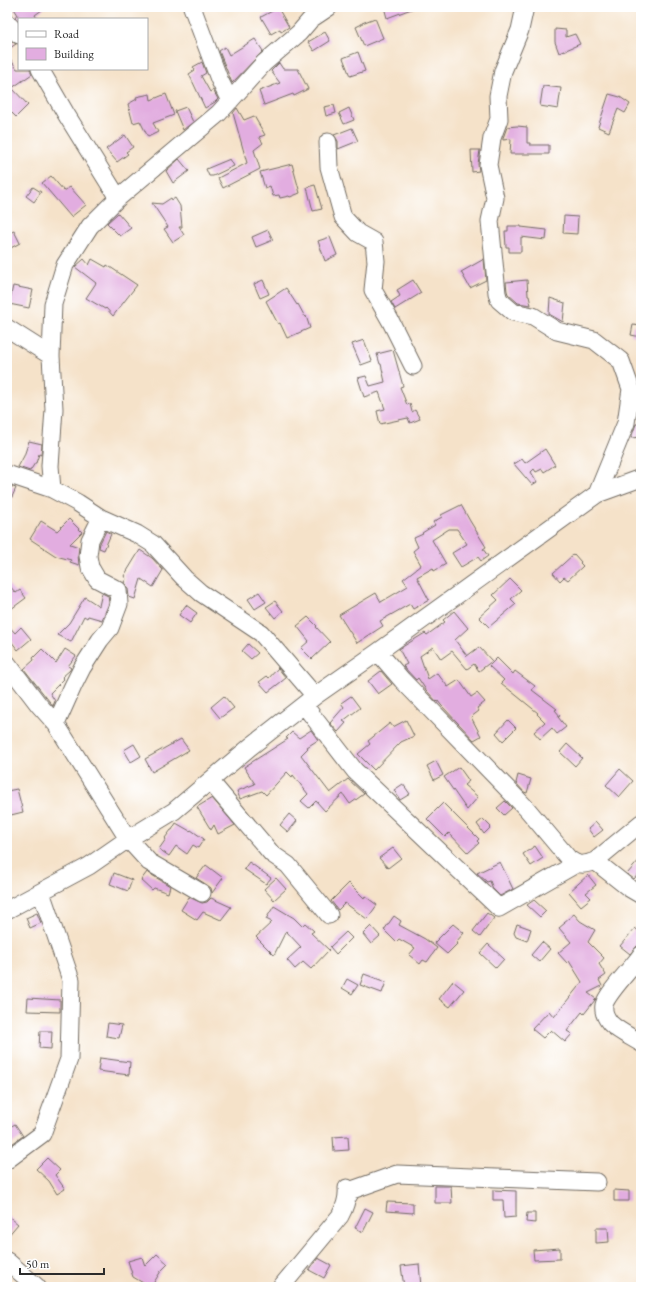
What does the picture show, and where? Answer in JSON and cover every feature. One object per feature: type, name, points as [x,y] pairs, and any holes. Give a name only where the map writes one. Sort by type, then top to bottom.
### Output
[{"type":"street","points":[[192,7],[219,79],[230,101]]},
{"type":"street","points":[[52,489],[50,466],[54,409],[51,356],[53,304],[66,265],[90,226],[118,198],[219,113],[264,63],[299,33],[311,19],[329,7]]},
{"type":"street","points":[[525,7],[520,30],[503,71],[498,96],[499,119],[492,138],[488,166],[495,198],[490,221],[497,294],[499,300],[513,312],[532,316],[557,331],[594,340],[621,362],[631,389],[626,423],[597,494]]},
{"type":"street","points":[[7,23],[18,34]]},
{"type":"street","points":[[41,70],[118,198]]},
{"type":"street","points":[[328,142],[329,167],[335,191],[344,216],[358,233],[374,242],[376,261],[373,290],[413,366]]},
{"type":"street","points":[[7,328],[51,356]]},
{"type":"street","points":[[7,474],[52,489],[101,518],[137,534],[153,544],[184,578],[201,593],[261,633],[309,700],[355,771],[499,908],[576,864]]},
{"type":"street","points":[[7,910],[89,866],[128,839],[174,811],[309,700],[597,494],[641,478]]},
{"type":"street","points":[[56,724],[76,680],[100,640],[110,628],[119,604],[118,590],[97,579],[90,567],[88,556],[90,540],[101,518]]},
{"type":"street","points":[[378,652],[402,680],[528,809],[569,859],[576,864],[587,865],[595,861],[641,823]]},
{"type":"street","points":[[7,662],[39,705],[56,724],[128,839],[149,862],[202,892]]},
{"type":"street","points":[[210,781],[272,854],[288,866],[329,915]]},
{"type":"street","points":[[595,861],[629,888],[641,895]]},
{"type":"street","points":[[7,1160],[42,1134],[69,1059],[71,980],[41,892]]},
{"type":"street","points":[[641,955],[612,991],[604,1005],[605,1014],[610,1023],[641,1043]]},
{"type":"street","points":[[281,1287],[340,1216],[345,1207],[347,1190],[352,1190],[397,1174],[597,1182]]},
{"type":"street","points":[[7,1261],[37,1287]]},
{"type":"building","points":[[13,7],[46,7],[35,15],[36,18],[19,17],[18,20],[15,17],[18,15]]},
{"type":"building","points":[[384,7],[413,7],[414,8],[387,18]]},
{"type":"building","points":[[278,8],[289,27],[281,32],[280,29],[271,34],[261,17]]},
{"type":"building","points":[[375,18],[383,38],[364,46],[356,27]]},
{"type":"building","points":[[555,29],[566,30],[566,37],[575,34],[580,44],[559,53],[555,42]]},
{"type":"building","points":[[325,32],[330,41],[314,51],[308,42]]},
{"type":"building","points":[[7,37],[16,44],[7,50]]},
{"type":"building","points":[[255,39],[263,51],[232,83],[219,51],[225,47],[229,55]]},
{"type":"building","points":[[358,52],[365,71],[350,76],[343,58]]},
{"type":"building","points":[[7,54],[18,70],[30,70],[32,74],[12,88],[28,105],[16,117],[7,108]]},
{"type":"building","points":[[202,62],[206,73],[201,76],[210,92],[213,90],[218,99],[205,108],[189,74],[195,70],[193,67]]},
{"type":"building","points":[[279,63],[283,69],[298,69],[308,89],[294,96],[293,94],[264,105],[259,91],[280,83],[271,71]]},
{"type":"building","points":[[543,86],[561,88],[558,109],[540,106]]},
{"type":"building","points":[[150,94],[151,100],[166,94],[174,115],[153,123],[158,132],[148,137],[140,121],[133,123],[128,104],[137,99],[136,97]]},
{"type":"building","points":[[609,94],[620,97],[630,104],[625,113],[618,109],[609,132],[598,127]]},
{"type":"building","points":[[334,105],[336,113],[326,116],[324,107]]},
{"type":"building","points":[[186,107],[193,122],[183,130],[175,111]]},
{"type":"building","points":[[237,108],[244,120],[254,116],[265,135],[259,137],[263,143],[254,150],[260,169],[223,188],[218,178],[247,163],[233,113]]},
{"type":"building","points":[[349,108],[354,120],[344,124],[339,113]]},
{"type":"building","points":[[507,127],[527,127],[527,143],[530,143],[530,145],[549,145],[549,154],[510,154],[511,139],[503,140],[503,138]]},
{"type":"building","points":[[352,128],[358,141],[338,149],[338,141],[334,135]]},
{"type":"building","points":[[125,135],[133,147],[126,152],[128,154],[117,162],[106,149]]},
{"type":"building","points":[[471,150],[480,150],[478,164],[479,171],[472,172]]},
{"type":"building","points":[[179,159],[189,171],[173,183],[166,171]]},
{"type":"building","points":[[230,159],[234,166],[213,176],[209,176],[206,169]]},
{"type":"building","points":[[292,164],[300,193],[290,197],[280,198],[279,195],[273,196],[270,186],[265,188],[260,172]]},
{"type":"building","points":[[51,176],[64,191],[70,187],[86,205],[71,217],[42,183]]},
{"type":"building","points":[[315,185],[322,209],[313,211],[307,187]]},
{"type":"building","points":[[33,187],[41,192],[34,202],[26,196]]},
{"type":"building","points":[[171,198],[172,200],[175,198],[180,206],[182,227],[179,227],[184,235],[173,242],[164,229],[168,227],[152,203],[162,204]]},
{"type":"building","points":[[118,213],[131,228],[120,236],[107,223]]},
{"type":"building","points":[[564,216],[578,217],[577,234],[563,233]]},
{"type":"building","points":[[508,226],[521,226],[547,230],[546,240],[521,237],[521,252],[509,252],[509,247],[506,247],[505,231],[508,231]]},
{"type":"building","points":[[268,230],[273,240],[256,247],[252,237]]},
{"type":"building","points":[[14,231],[20,243],[7,250],[7,234]]},
{"type":"building","points":[[330,237],[337,255],[325,261],[318,241]]},
{"type":"building","points":[[84,259],[89,265],[92,259],[106,267],[107,265],[137,285],[113,316],[106,308],[105,309],[86,298],[96,283],[75,267]]},
{"type":"building","points":[[484,259],[486,280],[470,288],[461,272]]},
{"type":"building","points":[[263,280],[269,294],[260,298],[254,284]]},
{"type":"building","points":[[413,280],[421,293],[395,309],[391,302],[400,296],[397,290]]},
{"type":"building","points":[[527,280],[528,296],[531,305],[518,303],[508,294],[507,291],[506,282]]},
{"type":"building","points":[[13,286],[33,290],[29,308],[9,304]]},
{"type":"building","points":[[286,288],[297,305],[298,304],[305,317],[306,316],[310,328],[287,338],[280,323],[278,324],[266,301]]},
{"type":"building","points":[[550,298],[565,303],[563,322],[549,314]]},
{"type":"building","points":[[633,325],[641,326],[641,337],[631,335]]},
{"type":"building","points":[[364,340],[372,361],[361,365],[352,344]]},
{"type":"building","points":[[393,350],[403,386],[400,387],[407,405],[410,404],[412,412],[415,410],[420,419],[410,423],[408,418],[380,424],[377,411],[385,409],[379,392],[364,397],[358,378],[366,376],[370,386],[385,382],[377,354]]},
{"type":"building","points":[[636,424],[641,424],[641,437],[631,438]]},
{"type":"building","points":[[29,441],[42,444],[41,455],[39,454],[36,463],[30,471],[18,467],[24,456]]},
{"type":"building","points":[[545,449],[555,465],[544,472],[542,469],[536,472],[534,469],[531,472],[537,482],[532,485],[514,464],[522,459],[525,463]]},
{"type":"building","points":[[7,485],[16,488],[7,508]]},
{"type":"building","points":[[461,505],[486,547],[483,549],[488,556],[481,561],[478,557],[461,567],[452,553],[467,544],[457,529],[449,529],[432,540],[446,564],[434,571],[433,568],[417,577],[429,600],[413,609],[410,604],[380,621],[383,626],[357,643],[339,615],[376,593],[381,602],[408,586],[403,579],[421,565],[413,551],[418,547],[414,538],[423,534],[422,533],[435,525],[433,522],[442,517],[441,515]]},
{"type":"building","points":[[69,519],[82,532],[70,544],[79,547],[79,565],[70,562],[71,560],[56,556],[30,539],[41,521],[57,531]]},
{"type":"building","points":[[106,531],[111,534],[104,550],[99,548]]},
{"type":"building","points":[[140,550],[152,558],[163,570],[153,587],[141,579],[135,599],[129,597],[128,589],[124,582],[126,579],[124,576]]},
{"type":"building","points":[[574,554],[583,566],[568,580],[564,577],[560,581],[553,573]]},
{"type":"building","points":[[510,579],[521,590],[511,599],[516,604],[489,627],[479,617],[498,600],[493,595]]},
{"type":"building","points":[[7,583],[16,593],[20,590],[26,598],[7,612]]},
{"type":"building","points":[[259,592],[266,602],[255,609],[248,599]]},
{"type":"building","points":[[102,593],[108,596],[109,603],[102,620],[88,616],[87,618],[84,616],[71,642],[57,635],[69,623],[85,597],[99,606]]},
{"type":"building","points":[[275,601],[283,611],[275,618],[266,607]]},
{"type":"building","points":[[186,605],[197,613],[190,623],[179,615]]},
{"type":"building","points":[[454,611],[468,628],[455,640],[467,656],[479,647],[492,661],[479,671],[474,664],[467,669],[452,651],[441,659],[433,647],[420,656],[428,679],[437,673],[448,687],[459,680],[471,697],[477,693],[485,702],[477,708],[479,711],[471,717],[481,736],[474,740],[426,690],[418,678],[416,680],[403,666],[407,664],[399,649],[425,633],[427,635],[445,622],[443,620]]},
{"type":"building","points":[[308,617],[330,642],[312,659],[301,648],[309,641],[297,626]]},
{"type":"building","points":[[7,624],[15,633],[21,627],[31,639],[18,650],[7,636]]},
{"type":"building","points":[[248,644],[258,653],[251,659],[242,651]]},
{"type":"building","points":[[42,649],[56,663],[65,649],[76,656],[68,666],[71,668],[70,670],[62,677],[64,679],[50,693],[55,701],[53,706],[24,669],[34,660],[33,658]]},
{"type":"building","points":[[497,658],[513,674],[515,671],[535,686],[532,690],[557,709],[555,710],[560,716],[558,717],[566,727],[557,734],[552,728],[540,739],[534,732],[545,722],[537,714],[538,713],[501,683],[504,680],[489,666]]},
{"type":"building","points":[[278,668],[286,678],[268,692],[259,682],[267,676],[269,678]]},
{"type":"building","points":[[381,671],[392,684],[378,694],[368,681]]},
{"type":"building","points":[[224,696],[234,708],[220,718],[211,707]]},
{"type":"building","points":[[351,696],[360,708],[343,721],[346,723],[338,732],[330,723],[344,707],[341,703]]},
{"type":"building","points":[[406,720],[414,736],[401,742],[374,770],[358,754],[370,744],[368,741],[390,723],[393,727]]},
{"type":"building","points":[[508,720],[516,728],[503,741],[496,733]]},
{"type":"building","points":[[311,730],[318,740],[307,747],[308,748],[301,755],[330,793],[348,779],[364,794],[350,804],[343,794],[325,811],[316,801],[309,808],[301,801],[308,794],[293,775],[292,777],[287,772],[266,795],[262,791],[240,799],[237,791],[255,784],[244,767],[288,739],[286,738],[292,732],[299,738]]},
{"type":"building","points":[[181,739],[189,750],[152,772],[145,759]]},
{"type":"building","points":[[134,744],[141,756],[131,762],[124,750]]},
{"type":"building","points":[[567,744],[582,758],[575,766],[560,752]]},
{"type":"building","points":[[436,761],[443,775],[434,780],[427,766]]},
{"type":"building","points":[[459,767],[469,781],[464,785],[478,797],[467,810],[444,777]]},
{"type":"building","points":[[620,769],[633,781],[619,797],[606,785]]},
{"type":"building","points":[[518,775],[531,779],[527,793],[524,792],[516,783]]},
{"type":"building","points":[[403,784],[410,794],[400,800],[394,790]]},
{"type":"building","points":[[17,789],[23,812],[7,816],[7,791]]},
{"type":"building","points":[[212,798],[235,825],[218,834],[214,825],[211,830],[197,807]]},
{"type":"building","points":[[505,801],[512,808],[504,815],[497,808]]},
{"type":"building","points":[[443,803],[479,839],[477,841],[479,843],[468,853],[449,833],[445,837],[427,819]]},
{"type":"building","points":[[289,814],[297,821],[288,832],[280,825]]},
{"type":"building","points":[[483,819],[491,827],[484,834],[477,824]]},
{"type":"building","points":[[596,822],[603,830],[594,837],[588,829]]},
{"type":"building","points":[[176,823],[190,831],[191,830],[204,839],[198,848],[193,845],[187,854],[176,846],[169,856],[159,849]]},
{"type":"building","points":[[535,846],[543,858],[531,866],[523,854]]},
{"type":"building","points":[[393,848],[401,858],[388,868],[379,858]]},
{"type":"building","points":[[641,858],[641,871],[634,879],[627,874]]},
{"type":"building","points":[[249,862],[271,878],[266,884],[244,869]]},
{"type":"building","points":[[500,862],[513,889],[500,896],[493,889],[490,881],[487,882],[477,873]]},
{"type":"building","points":[[206,865],[223,878],[212,893],[211,888],[196,878]]},
{"type":"building","points":[[147,872],[170,886],[168,893],[154,888],[152,890],[141,880]]},
{"type":"building","points":[[114,873],[132,880],[128,891],[110,884]]},
{"type":"building","points":[[588,875],[596,885],[586,893],[591,898],[581,906],[569,892]]},
{"type":"building","points":[[276,878],[286,889],[274,900],[264,889]]},
{"type":"building","points":[[349,883],[364,898],[365,896],[377,905],[367,919],[345,903],[338,910],[331,901]]},
{"type":"building","points":[[189,897],[202,903],[207,902],[211,898],[231,907],[221,920],[203,912],[197,920],[181,910]]},
{"type":"building","points":[[534,900],[546,911],[540,917],[527,905]]},
{"type":"building","points":[[274,906],[294,918],[302,926],[305,923],[314,931],[311,933],[329,950],[311,969],[303,962],[295,969],[287,960],[301,947],[286,931],[274,955],[256,937],[272,922],[266,919]]},
{"type":"building","points":[[37,913],[41,923],[30,928],[26,918]]},
{"type":"building","points":[[487,913],[494,918],[480,937],[473,931]]},
{"type":"building","points":[[574,914],[580,921],[595,930],[588,942],[604,958],[599,964],[606,975],[599,980],[602,986],[588,993],[596,999],[584,1014],[582,1012],[567,1031],[572,1034],[565,1042],[551,1030],[543,1038],[532,1029],[549,1011],[554,1017],[582,982],[569,961],[567,963],[558,953],[571,942],[559,928]]},
{"type":"building","points":[[394,916],[401,921],[399,925],[425,939],[437,948],[427,962],[423,960],[420,964],[409,955],[415,948],[399,939],[396,942],[384,930]]},
{"type":"building","points":[[453,924],[464,933],[456,942],[458,943],[447,954],[434,943]]},
{"type":"building","points":[[517,924],[531,929],[527,941],[516,937],[514,933]]},
{"type":"building","points":[[371,926],[380,936],[371,944],[363,934]]},
{"type":"building","points":[[635,928],[641,933],[641,945],[637,946],[630,954],[620,946]]},
{"type":"building","points":[[346,932],[352,938],[336,954],[330,947]]},
{"type":"building","points":[[542,942],[550,949],[539,962],[531,955]]},
{"type":"building","points":[[488,944],[504,959],[496,968],[480,953]]},
{"type":"building","points":[[364,974],[386,982],[382,993],[360,985]]},
{"type":"building","points":[[347,979],[358,985],[352,994],[342,988]]},
{"type":"building","points":[[453,981],[464,990],[450,1007],[439,999]]},
{"type":"building","points":[[28,998],[60,1000],[60,1012],[27,1011]]},
{"type":"building","points":[[108,1023],[122,1025],[119,1038],[106,1036]]},
{"type":"building","points":[[40,1031],[52,1031],[51,1049],[39,1048]]},
{"type":"building","points":[[100,1058],[130,1062],[129,1075],[98,1071]]},
{"type":"building","points":[[15,1124],[23,1136],[9,1146],[7,1143],[7,1129]]},
{"type":"building","points":[[348,1136],[349,1150],[334,1151],[333,1137]]},
{"type":"building","points":[[47,1158],[60,1170],[55,1175],[65,1189],[57,1194],[49,1181],[36,1169]]},
{"type":"building","points":[[435,1186],[451,1186],[452,1203],[435,1203]]},
{"type":"building","points":[[493,1190],[516,1191],[516,1217],[504,1218],[503,1200],[493,1200]]},
{"type":"building","points":[[614,1190],[629,1191],[629,1201],[614,1201]]},
{"type":"building","points":[[387,1202],[413,1203],[413,1213],[386,1211]]},
{"type":"building","points":[[365,1208],[373,1212],[363,1232],[355,1228]]},
{"type":"building","points":[[527,1213],[535,1213],[535,1223],[526,1222]]},
{"type":"building","points":[[7,1215],[18,1224],[7,1237]]},
{"type":"building","points":[[596,1228],[608,1228],[609,1242],[596,1243]]},
{"type":"building","points":[[560,1248],[560,1259],[534,1260],[533,1250]]},
{"type":"building","points":[[157,1254],[168,1264],[150,1287],[133,1277],[128,1261],[142,1257],[145,1266]]},
{"type":"building","points":[[318,1258],[331,1265],[324,1278],[309,1270]]},
{"type":"building","points":[[419,1264],[421,1287],[404,1287],[401,1266]]}]
